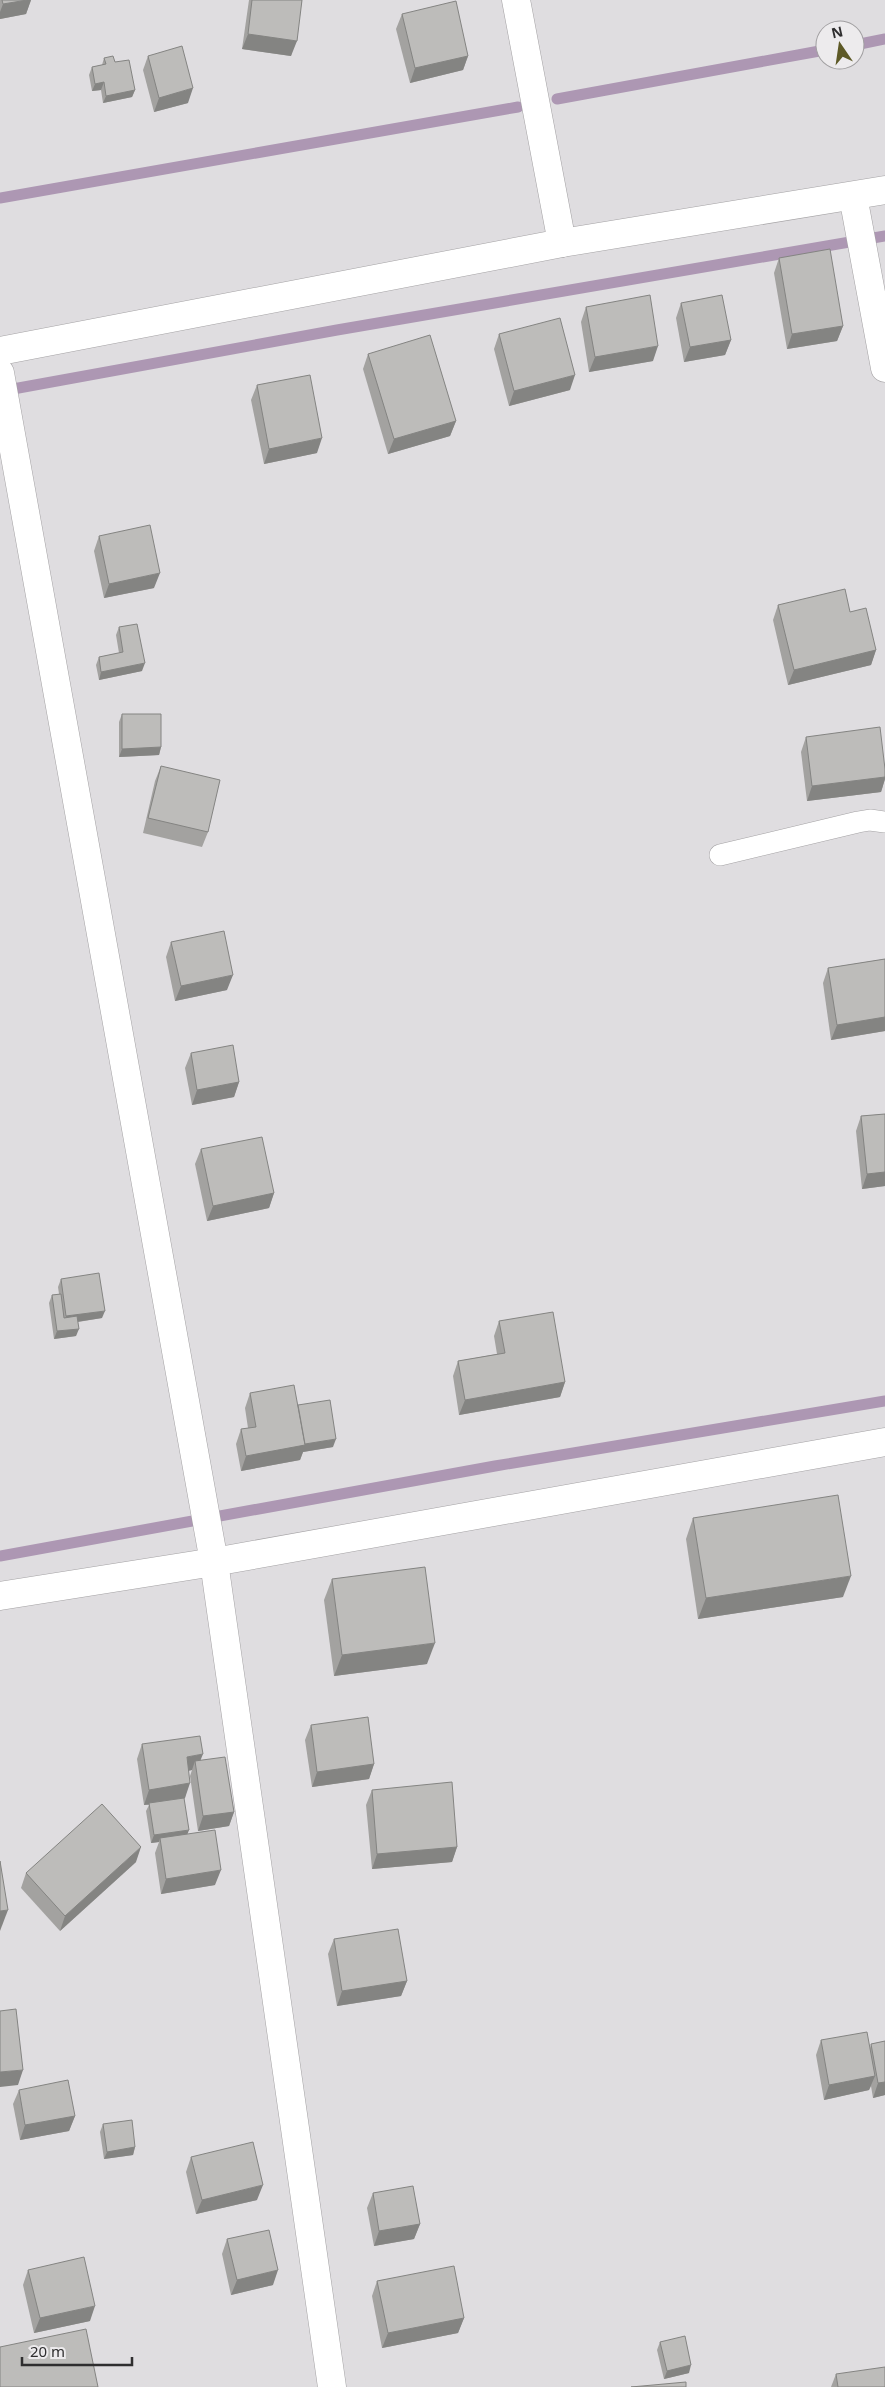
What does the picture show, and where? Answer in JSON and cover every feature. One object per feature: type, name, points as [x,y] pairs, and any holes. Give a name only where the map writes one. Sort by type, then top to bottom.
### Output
[{"type":"street","points":[[516,0],[562,243]]},
{"type":"street","points":[[0,350],[562,243],[853,198],[885,190]]},
{"type":"street","points":[[853,198],[885,368]]},
{"type":"street","points":[[0,373],[214,1562],[332,2387]]},
{"type":"street","points":[[0,1596],[214,1562],[885,1442]]},
{"type":"lane","points":[[720,855],[858,822],[870,820],[885,822]]},
{"type":"building","points":[[2,0],[27,0],[3,4]]},
{"type":"building","points":[[252,0],[302,0],[297,41],[248,34]]},
{"type":"building","points":[[456,1],[468,56],[415,68],[402,14]]},
{"type":"building","points":[[182,46],[193,88],[159,98],[148,56]]},
{"type":"building","points":[[113,56],[115,62],[129,60],[135,90],[106,96],[104,82],[95,84],[92,67],[106,64],[104,58]]},
{"type":"building","points":[[830,249],[843,326],[792,334],[779,258]]},
{"type":"building","points":[[650,295],[658,346],[595,357],[586,307]]},
{"type":"building","points":[[722,295],[731,340],[690,347],[681,303]]},
{"type":"building","points":[[560,318],[575,375],[514,391],[499,334]]},
{"type":"building","points":[[430,335],[456,421],[394,439],[368,354]]},
{"type":"building","points":[[310,375],[322,438],[269,449],[257,385]]},
{"type":"building","points":[[150,525],[160,573],[109,584],[99,536]]},
{"type":"building","points":[[845,589],[850,612],[866,608],[876,650],[794,670],[778,605]]},
{"type":"building","points":[[137,624],[145,663],[101,672],[99,657],[123,652],[119,627]]},
{"type":"building","points":[[122,714],[161,714],[161,747],[122,749]]},
{"type":"building","points":[[880,727],[885,777],[812,786],[806,737]]},
{"type":"building","points":[[161,766],[220,780],[208,832],[148,818]]},
{"type":"building","points":[[224,931],[233,975],[181,986],[171,942]]},
{"type":"building","points":[[885,959],[885,1017],[837,1025],[828,968]]},
{"type":"building","points":[[233,1045],[239,1082],[197,1090],[191,1053]]},
{"type":"building","points":[[885,1114],[885,1172],[867,1174],[861,1116]]},
{"type":"building","points":[[262,1137],[274,1193],[213,1206],[201,1149]]},
{"type":"building","points":[[99,1273],[105,1311],[66,1316],[61,1279]]},
{"type":"building","points":[[61,1294],[64,1318],[77,1316],[79,1329],[57,1331],[52,1295]]},
{"type":"building","points":[[553,1312],[565,1382],[465,1400],[458,1361],[505,1353],[499,1321]]},
{"type":"building","points":[[294,1385],[305,1445],[246,1456],[241,1429],[256,1427],[250,1393]]},
{"type":"building","points":[[330,1400],[336,1439],[305,1444],[298,1405]]},
{"type":"building","points":[[838,1495],[851,1576],[706,1598],[693,1518]]},
{"type":"building","points":[[425,1567],[435,1643],[342,1655],[332,1579]]},
{"type":"building","points":[[368,1717],[374,1764],[317,1772],[311,1725]]},
{"type":"building","points":[[200,1736],[203,1754],[187,1757],[190,1783],[149,1790],[142,1744]]},
{"type":"building","points":[[225,1757],[234,1812],[203,1816],[195,1761]]},
{"type":"building","points":[[452,1782],[457,1847],[377,1854],[372,1790]]},
{"type":"building","points":[[184,1798],[189,1830],[154,1835],[149,1803]]},
{"type":"building","points":[[102,1804],[141,1847],[65,1916],[26,1873]]},
{"type":"building","points":[[215,1830],[221,1870],[166,1879],[160,1838]]},
{"type":"building","points":[[0,1861],[8,1910],[0,1911]]},
{"type":"building","points":[[398,1929],[407,1981],[342,1991],[334,1939]]},
{"type":"building","points":[[16,2009],[23,2070],[0,2072],[0,2011]]},
{"type":"building","points":[[867,2032],[875,2076],[829,2085],[821,2040]]},
{"type":"building","points":[[885,2041],[885,2082],[878,2083],[871,2044]]},
{"type":"building","points":[[68,2080],[75,2116],[25,2125],[19,2090]]},
{"type":"building","points":[[132,2120],[135,2147],[107,2152],[103,2124]]},
{"type":"building","points":[[253,2142],[263,2185],[202,2200],[191,2157]]},
{"type":"building","points":[[413,2186],[420,2224],[379,2231],[373,2193]]},
{"type":"building","points":[[269,2230],[278,2270],[237,2280],[227,2239]]},
{"type":"building","points":[[84,2257],[95,2306],[40,2318],[28,2270]]},
{"type":"building","points":[[454,2266],[464,2318],[388,2333],[377,2281]]},
{"type":"building","points":[[86,2329],[98,2387],[0,2387],[0,2347]]},
{"type":"building","points":[[685,2336],[691,2365],[667,2371],[660,2342]]},
{"type":"building","points":[[885,2367],[885,2387],[838,2387],[836,2374]]},
{"type":"building","points":[[686,2382],[686,2387],[631,2387]]},
{"type":"waterway","points":[[865,43],[885,39]]},
{"type":"waterway","points":[[557,99],[815,52]]},
{"type":"waterway","points":[[0,198],[518,107]]},
{"type":"waterway","points":[[2,391],[337,330],[885,236]]},
{"type":"waterway","points":[[0,1556],[495,1466],[885,1401]]}]
